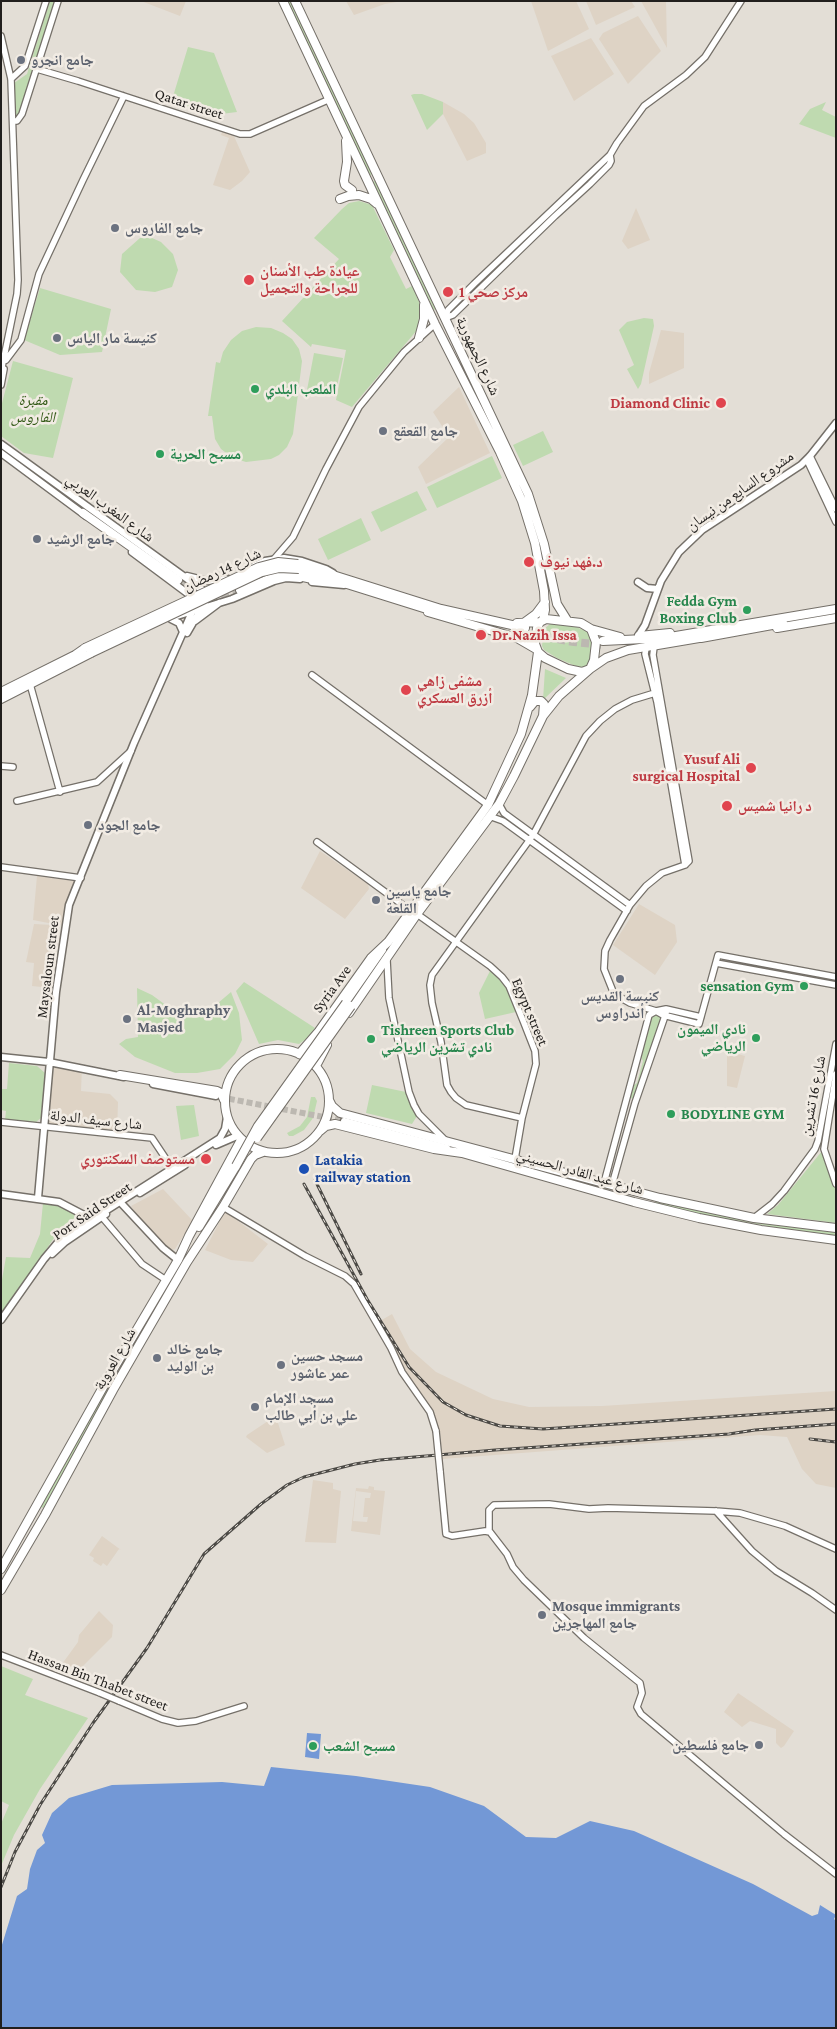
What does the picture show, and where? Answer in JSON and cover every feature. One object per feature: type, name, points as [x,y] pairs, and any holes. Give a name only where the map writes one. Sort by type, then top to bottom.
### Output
[{"type":"main road","name":"شارع الجمهورية","points":[[283,1],[435,324],[500,452],[522,501],[535,543],[545,602],[541,621]]},
{"type":"main road","name":"شارع الجمهورية","points":[[295,1],[528,494],[544,544],[557,604],[566,620]]},
{"type":"main road","points":[[345,134],[347,155],[344,181],[348,188],[352,190]]},
{"type":"main road","points":[[340,199],[352,195],[363,196],[374,201],[380,207]]},
{"type":"main road","points":[[418,338],[424,318],[423,298]]},
{"type":"main road","points":[[435,324],[445,318]]},
{"type":"main road","name":"مشروع السابع من نيسان","points":[[638,636],[645,625],[658,589],[676,556],[695,536],[808,458],[836,423]]},
{"type":"main road","name":"شارع المغرب العربي","points":[[1,444],[204,591]]},
{"type":"main road","name":"شارع المغرب العربي","points":[[1,452],[191,596]]},
{"type":"main road","points":[[83,513],[178,580]]},
{"type":"main road","points":[[77,658],[86,645],[274,558],[302,561],[326,569],[336,579],[325,582],[300,576],[280,575],[240,590]]},
{"type":"main road","name":"شارع 14 رمضان","points":[[1,699],[88,651],[259,567],[278,562],[299,566],[423,606]]},
{"type":"main road","points":[[170,567],[201,581],[230,579]]},
{"type":"main road","points":[[77,658],[92,656],[170,619],[232,598],[274,581],[286,578],[320,584],[348,585]]},
{"type":"main road","points":[[230,579],[225,586],[225,590],[229,597],[232,598]]},
{"type":"main road","name":"شارع 14 رمضان","points":[[336,579],[348,585],[423,606],[523,628],[541,621]]},
{"type":"main road","points":[[638,582],[647,588],[658,589]]},
{"type":"main road","points":[[181,602],[182,589]]},
{"type":"main road","name":"Maysaloun street","points":[[131,750],[140,739],[192,623],[202,607],[206,598],[204,591]]},
{"type":"main road","points":[[191,596],[195,603],[193,610]]},
{"type":"main road","points":[[192,623],[221,602]]},
{"type":"main road","points":[[523,628],[545,602]]},
{"type":"main road","points":[[705,638],[604,643],[694,634],[835,605]]},
{"type":"main road","points":[[423,606],[429,612],[525,642],[545,658],[568,669],[582,672],[628,650],[835,617]]},
{"type":"main road","name":"Maysaloun street","points":[[38,1198],[49,1062],[66,918],[71,899],[131,750],[193,610]]},
{"type":"main road","points":[[122,1204],[163,1248],[178,1260],[263,1129],[349,1004],[378,967],[392,943],[488,804],[521,734],[529,709],[536,669],[536,634],[541,621],[546,618],[566,620],[587,626],[591,630],[596,642],[594,660],[590,669],[559,696],[543,716],[498,804],[414,912]]},
{"type":"main road","points":[[170,619],[179,623],[183,632]]},
{"type":"main road","points":[[591,630],[617,637],[657,633],[694,634]]},
{"type":"main road","points":[[525,642],[532,653],[536,669]]},
{"type":"main road","name":"شارع 14 رمضان","points":[[1,692],[77,658]]},
{"type":"main road","points":[[529,709],[535,701],[541,700],[544,704],[543,716]]},
{"type":"main road","points":[[316,1066],[323,1050],[387,959],[392,943]]},
{"type":"main road","name":"Syria Ave","points":[[299,1054],[319,1031],[371,958],[392,943]]},
{"type":"main road","points":[[224,1100],[229,1079],[236,1067],[247,1058],[259,1052],[272,1049],[286,1050],[299,1054],[316,1066],[326,1082],[332,1106],[340,1113],[332,1116],[331,1119],[336,1124]]},
{"type":"main road","points":[[1,1057],[49,1062],[217,1092],[223,1096],[227,1117],[225,1130],[220,1138],[60,1240],[40,1264],[1,1320]]},
{"type":"main road","points":[[120,1075],[143,1082],[216,1096]]},
{"type":"main road","points":[[320,1131],[327,1116],[330,1100]]},
{"type":"main road","name":"شارع عبد القادر الحسيني","points":[[340,1113],[637,1192],[754,1218],[836,1228]]},
{"type":"main road","points":[[227,1117],[239,1138],[263,1152],[284,1153],[298,1149],[310,1142],[326,1126],[336,1124]]},
{"type":"main road","points":[[344,1121],[462,1153]]},
{"type":"main road","name":"شارع عبد القادر الحسيني","points":[[336,1124],[434,1149],[462,1153],[634,1202],[731,1224],[836,1240]]},
{"type":"main road","name":"Port Said Street","points":[[40,1264],[65,1242],[122,1204],[220,1142],[239,1138]]},
{"type":"main road","name":"شارع العروبة","points":[[1,1569],[106,1380],[178,1260],[239,1138]]},
{"type":"main road","name":"شارع العروبة","points":[[1,1590],[187,1262],[223,1207],[251,1159],[263,1152]]},
{"type":"main road","points":[[187,1262],[238,1167]]},
{"type":"main road","points":[[634,1202],[638,1197],[637,1192]]},
{"type":"main road","points":[[1,1194],[59,1202],[82,1214],[94,1217]]},
{"type":"main road","points":[[648,1205],[647,1200],[651,1195]]},
{"type":"main road","points":[[106,1380],[116,1385]]},
{"type":"main road","points":[[34,1511],[45,1515]]},
{"type":"street","points":[[11,79],[21,71],[28,57],[46,1]]},
{"type":"street","points":[[13,121],[20,119],[22,114],[58,1]]},
{"type":"street","points":[[445,318],[453,315],[609,165],[611,161],[610,155],[617,143],[644,106],[686,75],[705,57],[741,1]]},
{"type":"street","points":[[1,36],[11,79],[18,280],[17,294],[1,372]]},
{"type":"street","points":[[28,57],[34,58],[39,62]]},
{"type":"street","name":"Qatar street","points":[[37,69],[240,134],[250,134],[330,99]]},
{"type":"street","points":[[1,384],[7,358],[21,340],[39,274],[82,180],[124,96]]},
{"type":"street","points":[[274,558],[293,537],[359,407],[381,378],[418,338],[435,324]]},
{"type":"street","points":[[808,458],[836,509]]},
{"type":"street","points":[[808,458],[836,522]]},
{"type":"street","points":[[650,647],[645,654],[655,693],[685,865]]},
{"type":"street","points":[[650,647],[653,654],[689,858],[685,865],[668,870],[656,877],[646,886],[629,908],[605,951],[604,969],[614,994],[630,1003],[656,1011],[665,1016],[700,1021]]},
{"type":"street","points":[[312,674],[488,804]]},
{"type":"street","points":[[30,684],[60,792]]},
{"type":"street","points":[[522,1118],[466,1105],[456,1098],[447,1085],[441,1042],[432,1003],[430,982],[433,972],[532,837],[575,754],[590,731],[615,709],[632,700],[655,693]]},
{"type":"street","points":[[17,801],[97,782],[131,750]]},
{"type":"street","points":[[1,766],[13,767]]},
{"type":"street","points":[[498,804],[504,813],[532,837],[629,908]]},
{"type":"street","points":[[490,816],[532,837]]},
{"type":"street","name":"Egypt street","points":[[317,842],[490,966],[509,986],[524,1023],[536,1061],[522,1118],[515,1159]]},
{"type":"street","points":[[1,866],[81,878]]},
{"type":"street","points":[[700,1021],[718,955],[836,978]]},
{"type":"street","points":[[387,959],[389,998],[414,1105],[427,1122],[447,1141]]},
{"type":"street","points":[[716,963],[836,985]]},
{"type":"street","points":[[801,970],[802,980]]},
{"type":"street","points":[[608,1184],[668,1009]]},
{"type":"street","points":[[608,1184],[647,1020],[656,1011],[668,1009],[700,1021]]},
{"type":"street","name":"شارع 16 تشرين","points":[[836,1044],[824,1149],[836,1184]]},
{"type":"street","name":"شارع 16 تشرين","points":[[754,1218],[772,1204],[784,1191],[815,1149],[834,1074]]},
{"type":"street","name":"شارع سيف الدولة","points":[[1,1122],[152,1138],[172,1168]]},
{"type":"street","points":[[223,1207],[305,1256],[345,1276],[354,1284],[391,1348],[402,1372],[430,1412],[436,1432],[446,1534],[452,1536],[489,1531]]},
{"type":"street","points":[[102,1217],[142,1264],[166,1280]]},
{"type":"street","points":[[836,1549],[785,1526],[740,1513],[716,1510],[589,1509],[549,1504],[494,1504],[489,1510],[489,1531],[524,1580],[584,1638],[640,1683],[642,1694],[637,1707],[641,1714],[784,1834],[836,1874]]},
{"type":"street","points":[[716,1510],[752,1551],[776,1572],[812,1593],[836,1610]]},
{"type":"street","name":"Hassan Bin Thabet street","points":[[1,1655],[162,1719],[178,1723],[196,1721],[244,1706]]},
{"type":"shaded area","points":[[141,1],[186,1],[180,16]]},
{"type":"shaded area","points":[[346,1],[403,1],[385,4],[354,15]]},
{"type":"shaded area","points":[[531,1],[576,1],[589,29],[548,51]]},
{"type":"shaded area","points":[[586,1],[631,1],[635,7],[596,25]]},
{"type":"shaded area","points":[[641,1],[666,1],[667,48]]},
{"type":"shaded area","points":[[638,16],[661,51],[628,84],[599,39],[603,33]]},
{"type":"shaded area","points":[[591,38],[614,74],[574,101],[551,56]]},
{"type":"shaded area","points":[[443,102],[464,114],[474,123],[486,143],[486,153],[467,161],[443,114]]},
{"type":"shaded area","points":[[222,132],[233,134],[250,172],[230,190],[213,185],[229,138],[221,135]]},
{"type":"shaded area","points":[[636,208],[650,240],[628,249],[622,241]]},
{"type":"shaded area","points":[[661,330],[684,333],[684,368],[649,384],[649,373]]},
{"type":"shaded area","points":[[459,387],[490,453],[426,484],[418,467],[449,437],[433,412]]},
{"type":"shaded area","points":[[320,851],[368,884],[369,889],[345,919],[301,888]]},
{"type":"shaded area","points":[[37,876],[74,881],[69,927],[33,920]]},
{"type":"shaded area","points":[[639,904],[675,925],[677,942],[655,975],[613,945]]},
{"type":"shaded area","points":[[34,924],[53,925],[59,933],[51,988],[32,986],[34,963],[26,962]]},
{"type":"shaded area","points":[[727,1051],[745,1056],[737,1088],[727,1086]]},
{"type":"shaded area","points":[[55,1060],[82,1066],[81,1091],[110,1094],[118,1102],[117,1133],[46,1125]]},
{"type":"shaded area","points":[[163,1189],[193,1221],[175,1249],[172,1250],[149,1234],[131,1206]]},
{"type":"shaded area","points":[[225,1211],[268,1244],[253,1262],[231,1260],[205,1250]]},
{"type":"shaded area","points":[[392,1314],[410,1349],[436,1372],[493,1399],[529,1407],[602,1406],[836,1391],[836,1488],[816,1484],[802,1469],[787,1437],[760,1435],[442,1459],[440,1432],[431,1408],[389,1348],[375,1324]]},
{"type":"shaded area","points":[[274,1417],[278,1423],[285,1445],[267,1453],[246,1437]]},
{"type":"shaded area","points":[[313,1480],[333,1483],[333,1489],[341,1491],[336,1543],[305,1542]]},
{"type":"shaded area","points":[[369,1486],[374,1487],[374,1490],[385,1491],[380,1535],[351,1531],[356,1488],[368,1489]],"holes":[[[356,1491],[371,1493],[370,1498],[365,1498],[363,1517],[368,1517],[367,1522],[353,1521]]]},
{"type":"shaded area","points":[[102,1536],[121,1550],[119,1549],[107,1566],[103,1563],[101,1566],[93,1561],[94,1558],[89,1555]]},
{"type":"shaded area","points":[[99,1611],[113,1625],[112,1637],[79,1670],[62,1664],[78,1642],[79,1635]]},
{"type":"shaded area","points":[[738,1693],[794,1731],[784,1746],[781,1748],[776,1743],[776,1729],[750,1721],[742,1727],[724,1712]]},
{"type":"green space","points":[[50,1],[57,1],[20,112],[16,116],[14,83],[27,74]]},
{"type":"green space","points":[[287,1],[292,1],[373,172],[370,176]]},
{"type":"green space","points":[[188,47],[214,53],[237,112],[221,114],[171,103]]},
{"type":"green space","points":[[422,94],[443,102],[443,114],[427,130],[411,95]]},
{"type":"green space","points":[[826,102],[822,110],[836,117],[836,138],[799,124],[810,109]]},
{"type":"green space","points":[[376,179],[437,308],[434,310],[373,182]]},
{"type":"green space","points":[[359,201],[372,205],[394,250],[390,257],[406,289],[412,286],[420,304],[418,329],[352,407],[336,400],[346,350],[312,344],[311,347],[282,321],[339,259],[314,238],[349,203]]},
{"type":"green space","points":[[140,238],[152,238],[161,242],[173,254],[178,270],[172,287],[155,292],[136,290],[120,272],[122,254]]},
{"type":"green space","points":[[40,288],[111,309],[102,352],[60,355],[24,340]]},
{"type":"green space","points":[[644,318],[653,319],[654,326],[641,384],[638,389],[627,369],[634,365],[619,330],[627,322]]},
{"type":"green space","name":"الملعب البلدي","points":[[256,327],[271,328],[292,339],[299,349],[302,361],[293,434],[287,447],[279,455],[271,459],[246,462],[233,458],[221,449],[215,439],[212,416],[208,416],[216,362],[220,363],[223,352],[231,340],[242,331]]},
{"type":"green space","points":[[314,353],[343,358],[335,396],[307,390]]},
{"type":"green space","name":"مقبرة الفاروس","points":[[13,361],[73,378],[53,458],[24,453],[1,436],[1,407]]},
{"type":"green space","points":[[543,431],[553,452],[523,466],[513,445]]},
{"type":"green space","points":[[492,456],[502,478],[437,508],[427,487]]},
{"type":"green space","points":[[417,491],[427,510],[381,532],[371,512]]},
{"type":"green space","points":[[361,518],[371,540],[328,560],[318,539]]},
{"type":"green space","points":[[550,624],[574,626],[588,632],[593,642],[589,665],[578,667],[544,650],[542,646],[544,629]]},
{"type":"green space","points":[[545,669],[566,678],[543,700]]},
{"type":"green space","points":[[490,971],[504,983],[516,1012],[485,1019],[479,993]]},
{"type":"green space","points":[[244,982],[315,1028],[309,1037],[299,1044],[278,1040],[259,1044],[236,991]]},
{"type":"green space","points":[[137,988],[152,995],[178,1014],[196,1018],[211,1009],[231,992],[239,1013],[242,1040],[235,1054],[220,1069],[197,1073],[175,1073],[135,1057],[119,1044],[126,1039],[138,1037]]},
{"type":"green space","points":[[654,1015],[661,1017],[662,1020],[658,1033],[655,1034],[650,1051],[652,1053],[634,1100],[630,1097],[634,1085],[637,1083],[651,1017]]},
{"type":"green space","points":[[9,1063],[37,1066],[45,1073],[41,1118],[36,1122],[5,1120],[6,1111],[1,1110],[1,1089],[7,1089]]},
{"type":"green space","points":[[372,1085],[411,1093],[417,1116],[412,1124],[366,1113]]},
{"type":"green space","points":[[311,1097],[315,1097],[317,1101],[313,1118],[304,1130],[289,1136],[287,1133],[300,1126],[307,1117]]},
{"type":"green space","points":[[194,1105],[199,1136],[181,1140],[176,1106]]},
{"type":"green space","points":[[822,1151],[836,1191],[836,1223],[767,1214],[778,1205]]},
{"type":"green space","points":[[656,1201],[749,1219],[836,1231],[836,1237],[707,1216],[655,1203]]},
{"type":"green space","points":[[43,1203],[67,1209],[77,1217],[76,1221],[54,1238],[1,1316],[1,1285],[6,1257],[30,1258],[40,1234]]},
{"type":"green space","points":[[109,1386],[112,1388],[42,1508],[40,1505]]},
{"type":"green space","points":[[1,1666],[33,1679],[25,1695],[88,1718],[40,1789],[14,1835],[1,1866],[1,1824],[9,1805],[1,1801]]},
{"type":"water","name":"مسبح الشعب","points":[[307,1733],[321,1734],[319,1759],[305,1757]]},
{"type":"water","points":[[271,1767],[356,1776],[430,1787],[484,1806],[526,1837],[556,1838],[590,1821],[634,1831],[753,1884],[812,1916],[818,1914],[820,1905],[836,1915],[834,1919],[836,1921],[836,2028],[1,2028],[1,1948],[17,1896],[27,1889],[30,1869],[37,1850],[45,1843],[42,1835],[52,1813],[69,1798],[112,1785],[222,1782],[264,1786]]},
{"type":"tunnel","points":[[178,580],[199,594],[210,597],[224,596],[240,590]]},
{"type":"tunnel","points":[[522,633],[604,645]]},
{"type":"tunnel","points":[[220,1097],[344,1121]]},
{"type":"railway","points":[[315,1180],[361,1274]]},
{"type":"railway","points":[[304,1184],[367,1299],[409,1367],[443,1402],[466,1415],[500,1426],[543,1429],[836,1409]]},
{"type":"railway","points":[[1,1887],[15,1852],[40,1805],[93,1723],[147,1648],[204,1554],[261,1504],[287,1485],[304,1477],[355,1464],[380,1460],[729,1434],[755,1430],[836,1424]]},
{"type":"railway","points":[[810,1439],[836,1442]]},
{"type":"place","name":"جامع انجرو","points":[[21,60]]},
{"type":"place","name":"جامع الفاروس","points":[[115,228]]},
{"type":"place","name":"عيادة طب الأسنان للجراحة والتجميل","points":[[249,280]]},
{"type":"place","name":"مركز صحي 1","points":[[448,292]]},
{"type":"place","name":"كنيسة مار الياس","points":[[57,338]]},
{"type":"place","name":"الملعب البلدي","points":[[255,389]]},
{"type":"place","name":"Diamond Clinic","points":[[721,403]]},
{"type":"place","name":"جامع القعقع","points":[[383,431]]},
{"type":"place","name":"مسبح الحرية","points":[[160,454]]},
{"type":"place","name":"جامع الرشيد","points":[[37,539]]},
{"type":"place","name":"د.فهد نيوف","points":[[529,562]]},
{"type":"place","name":"Fedda Gym Boxing Club","points":[[747,610]]},
{"type":"place","name":"Dr.Nazih Issa","points":[[481,635]]},
{"type":"place","name":"مشفى زاهي أزرق العسكري","points":[[406,690]]},
{"type":"place","name":"Yusuf Ali surgical Hospital","points":[[751,768]]},
{"type":"place","name":"د رانيا شميس","points":[[727,806]]},
{"type":"place","name":"جامع الجود","points":[[88,825]]},
{"type":"place","name":"جامع ياسين القلعة","points":[[376,900]]},
{"type":"place","name":"كنيسة القديس أندراوس","points":[[620,979]]},
{"type":"place","name":"sensation Gym","points":[[804,986]]},
{"type":"place","name":"Al-Moghraphy Masjed","points":[[127,1019]]},
{"type":"place","name":"نادي الميمون الرياضي","points":[[756,1038]]},
{"type":"place","name":"Tishreen Sports Club نادي تشرين الرياضي","points":[[371,1039]]},
{"type":"place","name":"BODYLINE GYM","points":[[671,1114]]},
{"type":"place","name":"مستوصف السكنتوري","points":[[206,1159]]},
{"type":"place","name":"Latakia railway station","points":[[304,1169]]},
{"type":"place","name":"جامع خالد بن الوليد","points":[[157,1358]]},
{"type":"place","name":"مسجد حسين عمر عاشور","points":[[281,1365]]},
{"type":"place","name":"مسجد الإمام علي بن أبي طالب","points":[[255,1407]]},
{"type":"place","name":"Mosque immigrants جامع المهاجرين","points":[[542,1615]]},
{"type":"place","name":"جامع فلسطين","points":[[759,1745]]},
{"type":"place","name":"مسبح الشعب","points":[[313,1746]]}]
